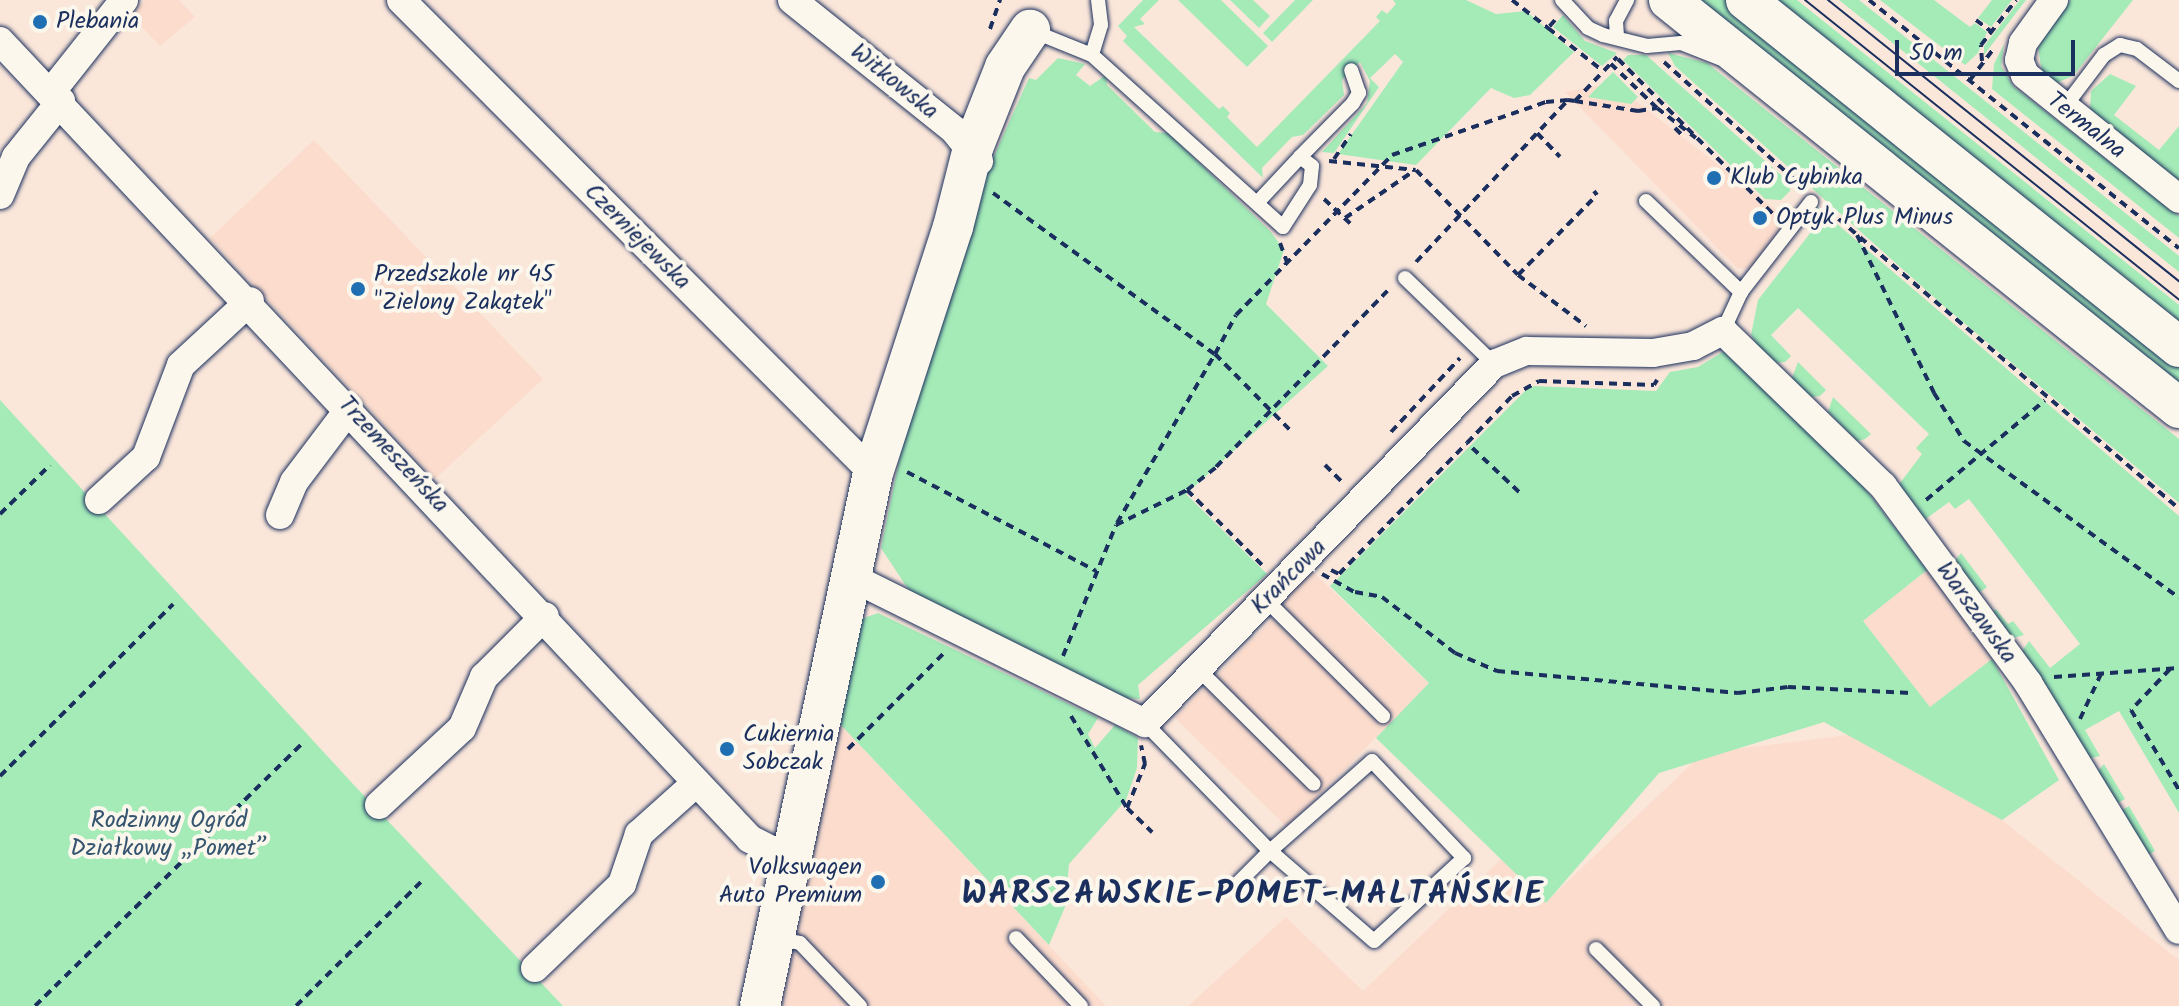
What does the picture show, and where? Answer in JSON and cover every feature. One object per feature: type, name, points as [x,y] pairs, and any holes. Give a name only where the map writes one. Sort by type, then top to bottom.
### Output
[{"type":"main road","points":[[1669,0],[2179,408]]},
{"type":"main road","points":[[1746,0],[2179,347]]},
{"type":"main road","points":[[760,1006],[878,455],[953,227],[978,169],[1005,67],[1035,15]]},
{"type":"street","points":[[0,195],[16,157],[124,0]]},
{"type":"street","name":"Czerniejewska","points":[[401,0],[878,455]]},
{"type":"street","name":"Witkowska","points":[[792,0],[978,169]]},
{"type":"street","name":"Termalna","points":[[2054,0],[2027,36],[2019,60],[2028,79],[2179,199]]},
{"type":"street","name":"Trzemeszeńska","points":[[0,41],[250,301],[750,839],[791,860]]},
{"type":"street","points":[[99,500],[146,457],[181,365],[250,301]]},
{"type":"street","name":"Krańcowa","points":[[1143,730],[1268,586],[1304,561],[1494,364],[1527,351],[1653,353],[1693,346],[1723,331]]},
{"type":"street","name":"Warszawska","points":[[1723,331],[1883,486],[2036,695],[2178,931]]},
{"type":"street","points":[[280,515],[294,482],[349,409]]},
{"type":"street","points":[[853,578],[1057,677],[1143,730]]},
{"type":"street","points":[[379,805],[462,728],[484,677],[545,616]]},
{"type":"street","points":[[535,968],[622,884],[639,834],[696,783]]},
{"type":"lane","points":[[1092,55],[1101,25],[1098,0]]},
{"type":"lane","points":[[1562,0],[1588,28],[1647,46],[1681,43],[1760,73]]},
{"type":"lane","points":[[1617,36],[1616,21],[1627,0]]},
{"type":"lane","points":[[1035,15],[1092,55],[1283,227],[1310,185],[1306,161]]},
{"type":"lane","points":[[2063,109],[2104,55],[2120,45],[2137,49],[2179,81]]},
{"type":"lane","points":[[1257,203],[1306,161],[1353,103],[1359,93],[1351,70]]},
{"type":"lane","points":[[1723,331],[1741,292],[1807,195]]},
{"type":"lane","points":[[1646,201],[1741,292]]},
{"type":"lane","points":[[1404,275],[1494,364]]},
{"type":"lane","points":[[1268,586],[1383,716]]},
{"type":"lane","points":[[1198,669],[1314,784]]},
{"type":"lane","points":[[1143,730],[1270,851],[1374,941],[1464,858],[1372,761],[1270,851],[1239,882]]},
{"type":"lane","points":[[775,938],[800,943],[860,1006]]},
{"type":"lane","points":[[1016,938],[1081,1006]]},
{"type":"lane","points":[[1596,949],[1653,1006]]},
{"type":"path","points":[[1512,0],[1548,28]]},
{"type":"path","points":[[1869,0],[2179,248]]},
{"type":"path","points":[[1970,80],[1982,64],[1981,45],[2016,0]]},
{"type":"path","points":[[1976,20],[1992,32]]},
{"type":"path","points":[[1575,101],[1617,57],[1617,36]]},
{"type":"path","points":[[1647,46],[1807,195],[2046,400],[2179,509]]},
{"type":"path","points":[[1617,57],[1781,221],[1787,212]]},
{"type":"path","points":[[1611,64],[1657,108],[1698,139]]},
{"type":"path","points":[[1057,677],[1116,525],[1236,315],[1381,165],[1402,151],[1546,102],[1568,100],[1638,111],[1657,108]]},
{"type":"path","points":[[1116,525],[1187,490],[1404,275],[1568,100]]},
{"type":"path","points":[[1675,128],[1683,136]]},
{"type":"path","points":[[1537,133],[1560,157]]},
{"type":"path","points":[[1306,161],[1334,159],[1416,170],[1518,275],[1582,320]]},
{"type":"path","points":[[978,169],[1215,354],[1291,431]]},
{"type":"path","points":[[1345,218],[1416,170]]},
{"type":"path","points":[[1310,185],[1354,227]]},
{"type":"path","points":[[1518,275],[1597,195],[1594,191]]},
{"type":"path","points":[[1857,235],[1941,405],[1980,456],[2179,598]]},
{"type":"path","points":[[1393,439],[1390,429],[1461,357],[1460,349]]},
{"type":"path","points":[[1519,492],[1467,443],[1512,396],[1539,381],[1654,385],[1665,368]]},
{"type":"path","points":[[1915,509],[2046,400]]},
{"type":"path","points":[[878,455],[898,442],[894,465],[1096,571]]},
{"type":"path","points":[[0,514],[50,465]]},
{"type":"path","points":[[1325,465],[1350,490]]},
{"type":"path","points":[[1187,490],[1268,586]]},
{"type":"path","points":[[1304,561],[1355,592],[1382,597],[1455,653],[1497,671],[1738,693],[1788,687],[1911,693]]},
{"type":"path","points":[[0,776],[173,604]]},
{"type":"path","points":[[813,761],[830,763],[841,756],[955,643]]},
{"type":"path","points":[[2038,679],[2179,668]]},
{"type":"path","points":[[2170,669],[2131,710],[2179,790]]},
{"type":"path","points":[[2078,722],[2101,674]]},
{"type":"path","points":[[1065,706],[1127,808],[1152,832]]},
{"type":"path","points":[[1127,808],[1145,764],[1141,762],[1143,730]]},
{"type":"path","points":[[35,1006],[302,744]]},
{"type":"path","points":[[296,1006],[424,879]]},
{"type":"shaded area","points":[[145,0],[179,0],[195,17],[160,46],[131,16]]},
{"type":"shaded area","points":[[1613,83],[1793,223],[1751,269],[1737,268],[1565,92]]},
{"type":"shaded area","name":"Przedszkole nr 45 \"Zielony Zakątek\"","points":[[314,140],[543,379],[435,479],[210,238]]},
{"type":"shaded area","points":[[1311,570],[1429,684],[1287,827],[1175,718],[1280,611],[1291,590]]},
{"type":"shaded area","points":[[1927,570],[1992,659],[1930,707],[1863,621]]},
{"type":"shaded area","points":[[839,723],[1106,1006],[779,1006]]},
{"type":"shaded area","points":[[1888,730],[2179,960],[2179,1006],[1188,1006],[1286,917],[1363,991],[1501,859],[1546,902],[1703,753]]},
{"type":"green space","points":[[1143,0],[1159,0],[1140,19],[1145,24],[1134,27],[1219,109],[1223,106],[1230,113],[1227,117],[1257,147],[1380,21],[1376,17],[1382,10],[1387,14],[1396,4],[1393,0],[1466,0],[1496,14],[1526,11],[1574,52],[1530,95],[1514,98],[1491,88],[1416,165],[1338,154],[1403,62],[1395,54],[1370,78],[1379,87],[1334,153],[1322,152],[1367,103],[1370,81],[1360,62],[1342,80],[1344,95],[1303,135],[1292,137],[1262,168],[1263,178],[1123,41],[1127,36],[1118,26]]},
{"type":"green space","points":[[1178,0],[1221,0],[1268,46],[1247,67]]},
{"type":"green space","points":[[1230,0],[1253,0],[1270,16],[1259,28]]},
{"type":"green space","points":[[1295,0],[1313,0],[1272,42],[1263,33]]},
{"type":"green space","points":[[1688,0],[1725,0],[2179,364],[2179,394]]},
{"type":"green space","points":[[1765,0],[1797,0],[2179,305],[2179,331]]},
{"type":"green space","points":[[1839,0],[1859,0],[2179,256],[2179,272]]},
{"type":"green space","points":[[1880,0],[1934,0],[1970,27],[1975,23],[1987,32],[1978,53],[1965,65]]},
{"type":"green space","points":[[1992,0],[2012,0],[1991,27],[1978,18]]},
{"type":"green space","points":[[2020,0],[2026,0],[1984,55],[1984,46]]},
{"type":"green space","points":[[2070,0],[2133,0],[2073,76],[2054,84],[2042,72],[2038,47]]},
{"type":"green space","points":[[1563,15],[1585,41],[1617,53],[1602,66],[1553,27]]},
{"type":"green space","points":[[2004,44],[2001,66],[2013,86],[2179,216],[2179,238],[1992,89],[1994,64]]},
{"type":"green space","points":[[1668,53],[1707,63],[2179,439],[2179,503],[1945,307],[1675,66]]},
{"type":"green space","points":[[1628,55],[1646,55],[1790,183],[1790,191],[1781,200],[1765,199],[1623,60]]},
{"type":"green space","points":[[1058,58],[1085,64],[1076,75],[1090,86],[1106,75],[1107,85],[1155,132],[1168,133],[1271,232],[1284,250],[1266,304],[1328,366],[1186,494],[1267,574],[1138,685],[1140,699],[1123,698],[912,595],[881,548],[910,408],[981,185],[1029,78],[1036,80]]},
{"type":"green space","points":[[1613,72],[1638,97],[1631,104],[1588,97]]},
{"type":"green space","points":[[2110,74],[2136,86],[2114,115],[2159,150],[2179,126],[2179,182],[2090,109],[2091,91]]},
{"type":"green space","points":[[1816,206],[2179,516],[2179,813],[2119,711],[2085,730],[2100,756],[2087,759],[2020,654],[2029,641],[2050,668],[2080,644],[1969,499],[1955,509],[1949,502],[1923,521],[1897,487],[1922,454],[1916,448],[1929,434],[1798,308],[1771,335],[1791,356],[1785,362],[1775,363],[1758,347],[1751,335],[1758,300],[1822,218],[1813,210]]},
{"type":"green space","points":[[1726,350],[1845,462],[1927,570],[1863,621],[1930,707],[1992,659],[2059,780],[2002,820],[1824,722],[1659,773],[1546,903],[1376,738],[1429,683],[1330,586],[1525,391],[1534,386],[1656,391],[1670,372],[1698,367]]},
{"type":"green space","points":[[1798,362],[1826,390],[1820,396],[1811,397],[1792,378]]},
{"type":"green space","points":[[1833,397],[1871,434],[1857,441],[1828,412]]},
{"type":"green space","name":"Rodzinny Ogród Działkowy „Pomet”","points":[[0,400],[353,784],[563,1006],[0,1006]]},
{"type":"green space","points":[[1961,553],[1987,587],[1980,592],[1974,592],[1953,563]]},
{"type":"green space","points":[[1996,609],[2008,624],[2013,621],[2024,635],[2010,639],[1990,613]]},
{"type":"green space","points":[[878,613],[1098,718],[1088,734],[1095,748],[1115,725],[1138,738],[1137,768],[1126,800],[1069,864],[1065,907],[1049,945],[839,723],[861,619]]},
{"type":"green space","points":[[2104,764],[2125,799],[2118,803],[2096,773]]},
{"type":"green space","points":[[2129,806],[2155,851],[2148,855],[2122,810]]},
{"type":"tram line","points":[[1805,0],[2179,300]]},
{"type":"tram line","points":[[1828,0],[2179,281]]},
{"type":"place","name":"Plebania","points":[[40,22]]},
{"type":"place","name":"Klub Cybinka","points":[[1714,178]]},
{"type":"place","name":"Optyk Plus Minus","points":[[1760,218]]},
{"type":"place","name":"Przedszkole nr 45 \"Zielony Zakątek\"","points":[[358,289]]},
{"type":"place","name":"Cukiernia Sobczak","points":[[727,749]]},
{"type":"place","name":"Volkswagen Auto Premium","points":[[878,882]]},
{"type":"district","name":"WARSZAWSKIE-POMET-MALTAŃSKIE","points":[[1253,895]]}]
